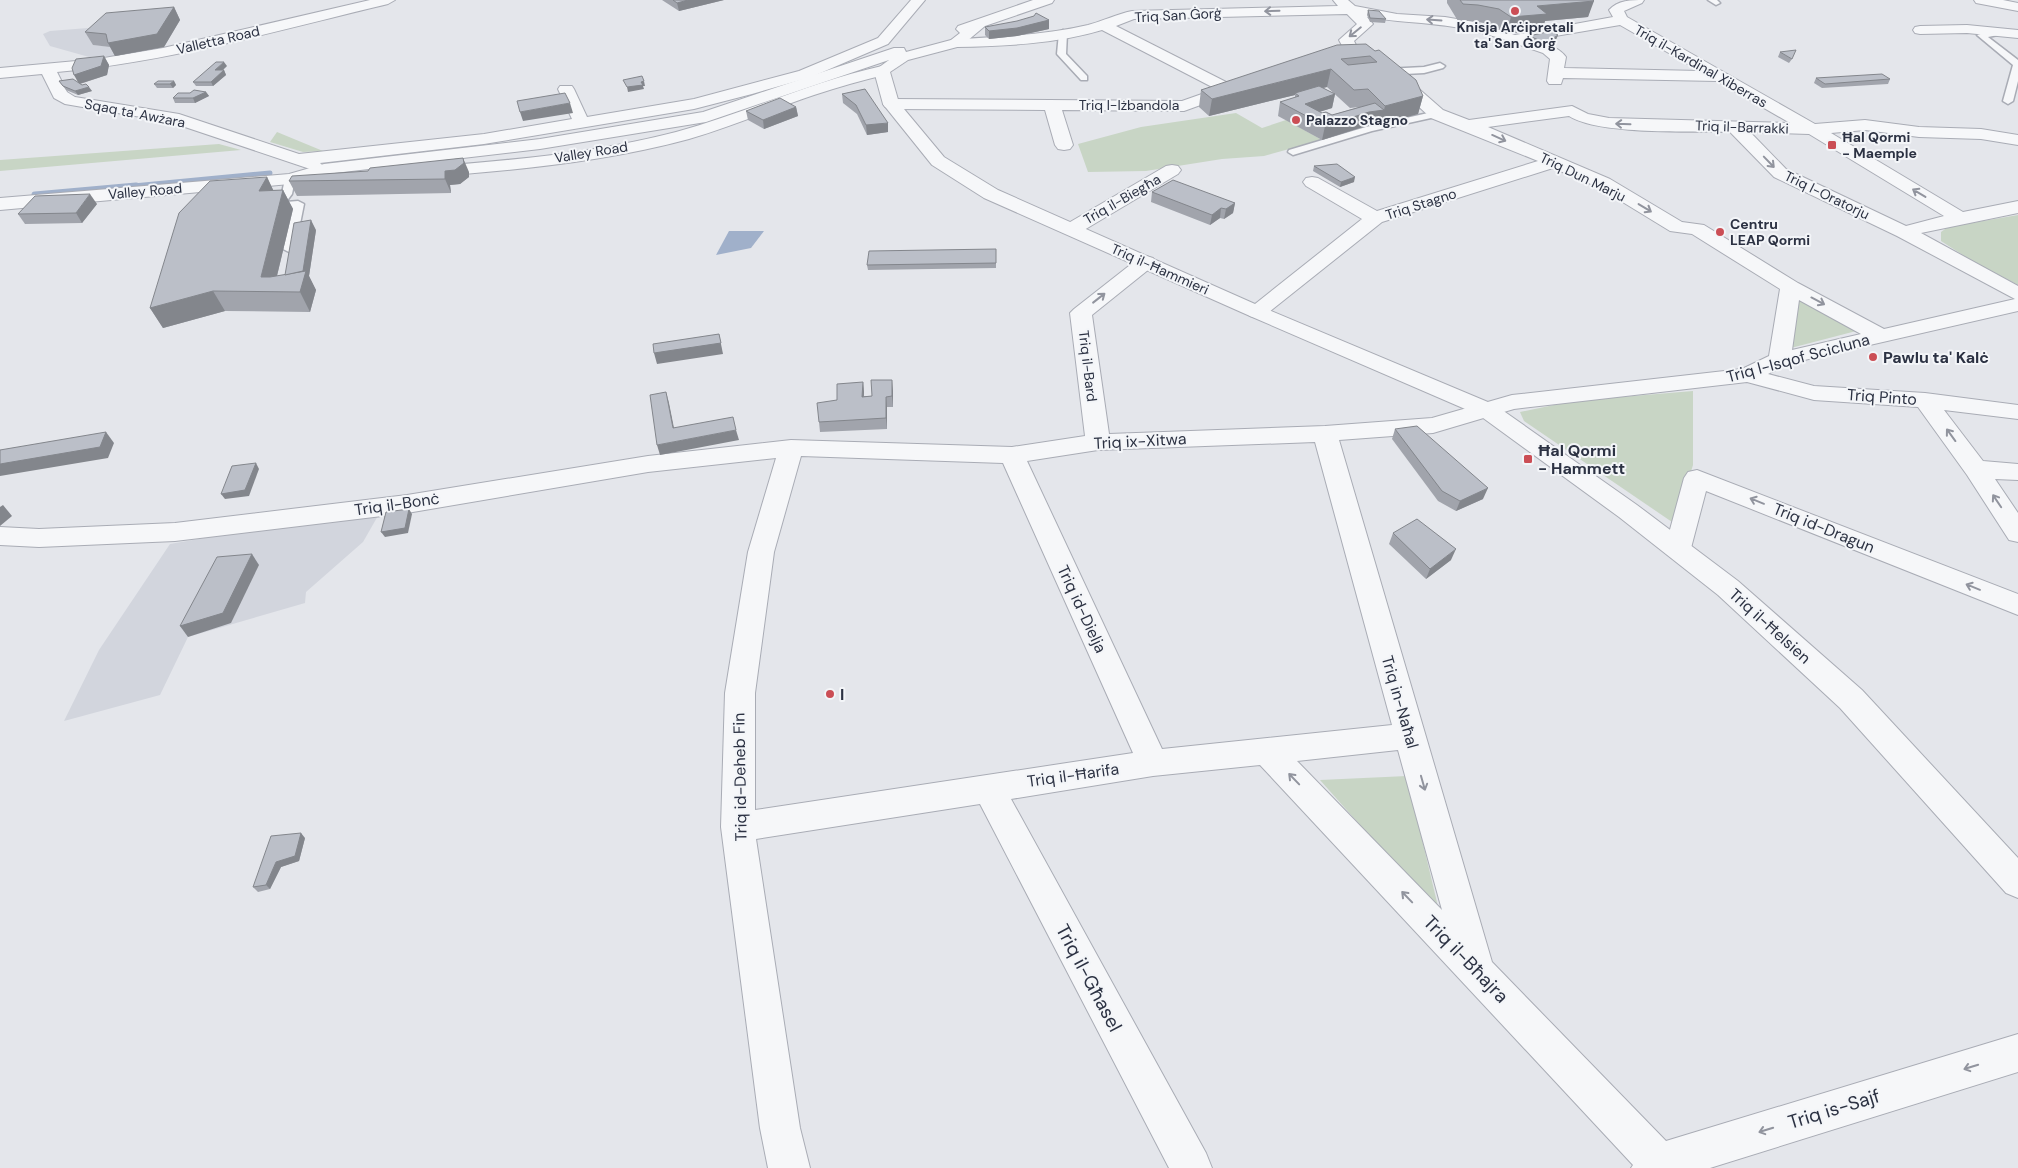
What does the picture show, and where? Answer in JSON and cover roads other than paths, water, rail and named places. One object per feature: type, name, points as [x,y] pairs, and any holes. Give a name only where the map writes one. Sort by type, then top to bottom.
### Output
[{"type":"street","name":"Valletta Road","points":[[0,73],[98,64],[163,53],[388,0]]},
{"type":"street","name":"Valley Road","points":[[290,179],[324,169],[540,144],[664,117],[694,104],[805,74],[882,41],[918,0]]},
{"type":"street","name":"Valley Road","points":[[0,204],[290,179],[326,181],[587,155],[684,135],[852,76],[980,23],[1047,0]]},
{"type":"street","points":[[1132,15],[1135,4],[1143,0]]},
{"type":"street","points":[[1285,0],[1302,10]]},
{"type":"street","points":[[1515,39],[1622,20],[1616,10],[1622,5],[1638,0]]},
{"type":"street","points":[[1981,0],[2018,7],[1995,34]]},
{"type":"street","points":[[1346,5],[1366,24],[1346,40],[1351,50],[1359,56]]},
{"type":"street","name":"Triq San Ġorġ","points":[[878,65],[956,43],[998,41],[1063,33],[1105,26],[1132,15],[1302,10],[1346,5],[1397,18],[1445,21],[1474,26],[1548,50]]},
{"type":"street","name":"Triq il-Kardinal Xiberras","points":[[1622,20],[1960,218]]},
{"type":"street","name":"Triq San Ġorġ","points":[[956,43],[980,23]]},
{"type":"street","points":[[1105,26],[1228,89]]},
{"type":"street","points":[[1920,30],[1967,29],[1995,34],[2018,34]]},
{"type":"street","points":[[1558,30],[1570,38],[1548,50],[1558,57],[1555,77],[1720,76]]},
{"type":"street","points":[[857,52],[878,65]]},
{"type":"street","points":[[1340,57],[1359,56]]},
{"type":"street","name":"Triq Dun Marju","points":[[1359,56],[1397,78],[1437,114],[1468,124],[1604,184],[1677,227],[1697,230],[1791,287],[1881,336]]},
{"type":"street","name":"Valley Road","points":[[297,160],[484,139],[582,123],[664,117],[706,117],[878,65]]},
{"type":"street","name":"Triq il-Ħammieri","points":[[878,65],[890,104],[938,161],[991,194],[1072,228],[1257,312],[1487,410]]},
{"type":"street","name":"Sqaq ta' Awżara","points":[[47,68],[60,95],[71,101],[173,118],[324,169]]},
{"type":"street","name":"Triq l-Iżbandola","points":[[890,104],[1184,106],[1247,83]]},
{"type":"street","points":[[566,89],[582,123]]},
{"type":"street","points":[[1052,105],[1064,145]]},
{"type":"street","name":"Triq il-Barrakki","points":[[1468,124],[1572,111],[1583,118],[1609,123],[1655,120],[1735,127],[1812,130],[1865,125],[1920,132],[1980,134],[2018,140]]},
{"type":"street","name":"Triq l-Oratorju","points":[[1735,127],[1780,173],[1904,232],[2017,303]]},
{"type":"street","name":"Triq Stagno","points":[[1257,312],[1375,218],[1554,162]]},
{"type":"street","name":"Triq il-Biegħa","points":[[1072,228],[1172,170]]},
{"type":"street","points":[[1312,182],[1375,218]]},
{"type":"street","points":[[1904,232],[1960,218],[2018,207]]},
{"type":"street","name":"Triq il-Bard","points":[[1098,442],[1081,313],[1146,262]]},
{"type":"street","points":[[1780,359],[1791,287]]},
{"type":"street","name":"Triq l-Isqof Scicluna","points":[[1487,410],[1512,402],[1747,375],[1780,359],[2017,303]]},
{"type":"street","name":"Triq Pinto","points":[[1747,375],[1814,393],[1925,400],[2015,415]]},
{"type":"street","points":[[1925,400],[1976,469],[2018,533]]},
{"type":"street","name":"Triq ix-Xitwa","points":[[791,448],[1012,455],[1098,442],[1325,434],[1432,425],[1487,410]]},
{"type":"street","name":"Triq il-Ħelsien","points":[[1487,410],[1570,472],[1678,548],[1728,588],[1852,699],[2018,882]]},
{"type":"street","name":"Triq in-Naħal","points":[[1325,434],[1476,970]]},
{"type":"street","name":"Triq il-Bonċ","points":[[0,536],[39,538],[175,532],[407,504],[648,464],[791,448]]},
{"type":"street","name":"Triq id-Deheb Fin","points":[[789,1168],[780,1128],[738,826],[740,693],[761,552],[791,448]]},
{"type":"street","name":"Triq id-Dielja","points":[[1012,455],[1153,763]]},
{"type":"street","points":[[1976,469],[2018,472]]},
{"type":"street","name":"Triq id-Dragun","points":[[1678,548],[1697,478],[2018,605]]},
{"type":"street","name":"Triq il-Ħarifa","points":[[738,826],[1153,763],[1410,736]]},
{"type":"street","name":"Triq il-Bħajra","points":[[1267,751],[1476,970],[1659,1166]]},
{"type":"street","name":"Triq il-Għasel","points":[[988,787],[1190,1168]]},
{"type":"street","name":"Triq is-Sajf","points":[[1659,1166],[2018,1053]]},
{"type":"lane","points":[[1063,33],[1061,54],[1084,78]]},
{"type":"lane","points":[[1995,34],[1982,36],[2018,64],[2008,101]]},
{"type":"lane","points":[[1386,72],[1424,70],[1440,66]]},
{"type":"lane","points":[[1293,152],[1370,129],[1437,114]]},
{"type":"lane","points":[[288,260],[298,204],[276,207],[287,194],[290,179]]},
{"type":"water","points":[[729,231],[764,231],[751,248],[716,255]]},
{"type":"waterway","points":[[123,187],[270,173]]},
{"type":"waterway","points":[[35,195],[136,186]]},
{"type":"place","name":"Knisja Arċipretali ta' San Ġorġ","points":[[1515,11]]},
{"type":"place","name":"Palazzo Stagno","points":[[1296,120]]},
{"type":"place","name":"Ħal Qormi - Maemple","points":[[1832,145]]},
{"type":"place","name":"Centru LEAP Qormi","points":[[1720,232]]},
{"type":"place","name":"Pawlu ta' Kalċ","points":[[1873,357]]},
{"type":"place","name":"Ħal Qormi - Hammett","points":[[1528,459]]},
{"type":"place","name":"I","points":[[830,694]]}]
